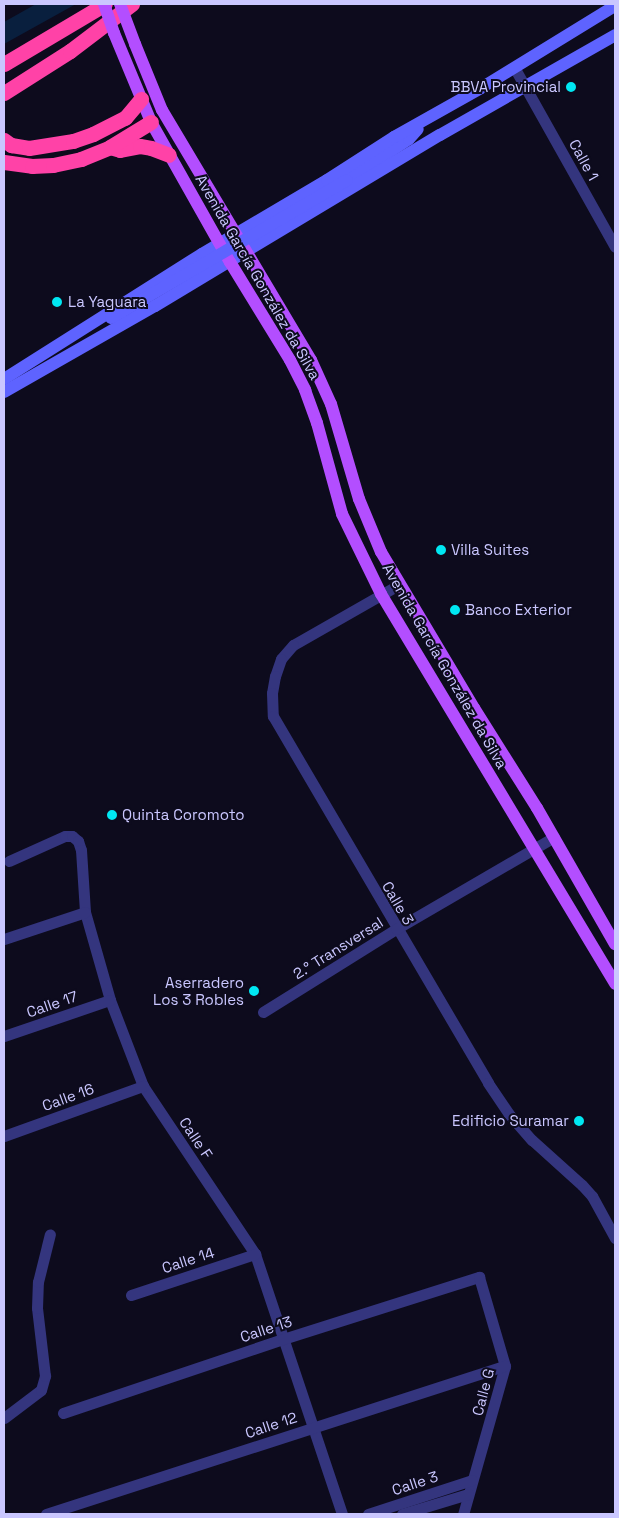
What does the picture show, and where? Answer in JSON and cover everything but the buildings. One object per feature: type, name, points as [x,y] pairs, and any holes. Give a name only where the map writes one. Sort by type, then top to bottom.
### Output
[{"type":"highway","points":[[4,64],[104,4]]},
{"type":"highway","points":[[4,93],[70,51],[132,4]]},
{"type":"highway","points":[[4,140],[10,145],[29,148],[73,141],[99,132],[125,118],[140,99]]},
{"type":"highway","points":[[4,162],[32,166],[53,165],[81,159],[110,147],[151,122]]},
{"type":"highway","points":[[110,147],[120,150],[140,146],[152,148],[169,155]]},
{"type":"main road","name":"Avenida García González da Silva","points":[[104,4],[120,50],[151,122],[230,262],[290,360],[317,423],[342,514],[381,594],[615,984]]},
{"type":"main road","name":"Avenida García González da Silva","points":[[120,4],[162,110],[311,360],[331,404],[359,498],[381,552],[554,837],[615,944]]},
{"type":"main road","points":[[4,392],[30,370],[220,243],[615,6]]},
{"type":"main road","points":[[4,379],[30,370],[230,262],[440,135],[526,88],[615,35]]},
{"type":"main road","points":[[151,122],[162,110]]},
{"type":"main road","points":[[30,370],[111,318],[347,180],[408,139],[428,118]]},
{"type":"main road","points":[[347,180],[440,135]]},
{"type":"street","name":"Calle 1","points":[[514,67],[614,241]]},
{"type":"street","name":"Calle 3","points":[[400,584],[293,645],[281,660],[275,676],[272,693],[273,716],[396,929],[488,1083],[509,1114],[532,1140],[592,1196],[615,1238]]},
{"type":"street","name":"Calle F","points":[[9,861],[65,836],[72,836],[78,840],[81,850],[85,912],[110,1000],[143,1086],[255,1254],[342,1514]]},
{"type":"street","name":"2.° Transversal","points":[[263,1012],[396,929],[554,837]]},
{"type":"street","points":[[4,939],[85,912]]},
{"type":"street","name":"Calle 17","points":[[4,1036],[110,1000]]},
{"type":"street","name":"Calle 16","points":[[4,1136],[143,1086]]},
{"type":"street","points":[[4,1418],[40,1390],[45,1376],[37,1308],[38,1282],[50,1234]]},
{"type":"street","name":"Calle 14","points":[[130,1295],[255,1254]]},
{"type":"street","name":"Calle 13","points":[[63,1413],[283,1339],[479,1277]]},
{"type":"street","name":"Calle G","points":[[463,1514],[506,1366],[479,1277]]},
{"type":"street","name":"Calle 12","points":[[46,1514],[506,1366]]},
{"type":"street","name":"Calle 3","points":[[368,1514],[472,1480]]},
{"type":"street","name":"Calle 3","points":[[402,1514],[468,1494]]},
{"type":"water","points":[[36,4],[76,4],[4,44],[4,22]]},
{"type":"place","name":"BBVA Provincial","points":[[571,87]]},
{"type":"place","name":"La Yaguara","points":[[57,302]]},
{"type":"place","name":"Villa Suites","points":[[441,550]]},
{"type":"place","name":"Banco Exterior","points":[[455,610]]},
{"type":"place","name":"Quinta Coromoto","points":[[112,815]]},
{"type":"place","name":"Aserradero Los 3 Robles","points":[[254,991]]},
{"type":"place","name":"Edificio Suramar","points":[[579,1121]]}]
